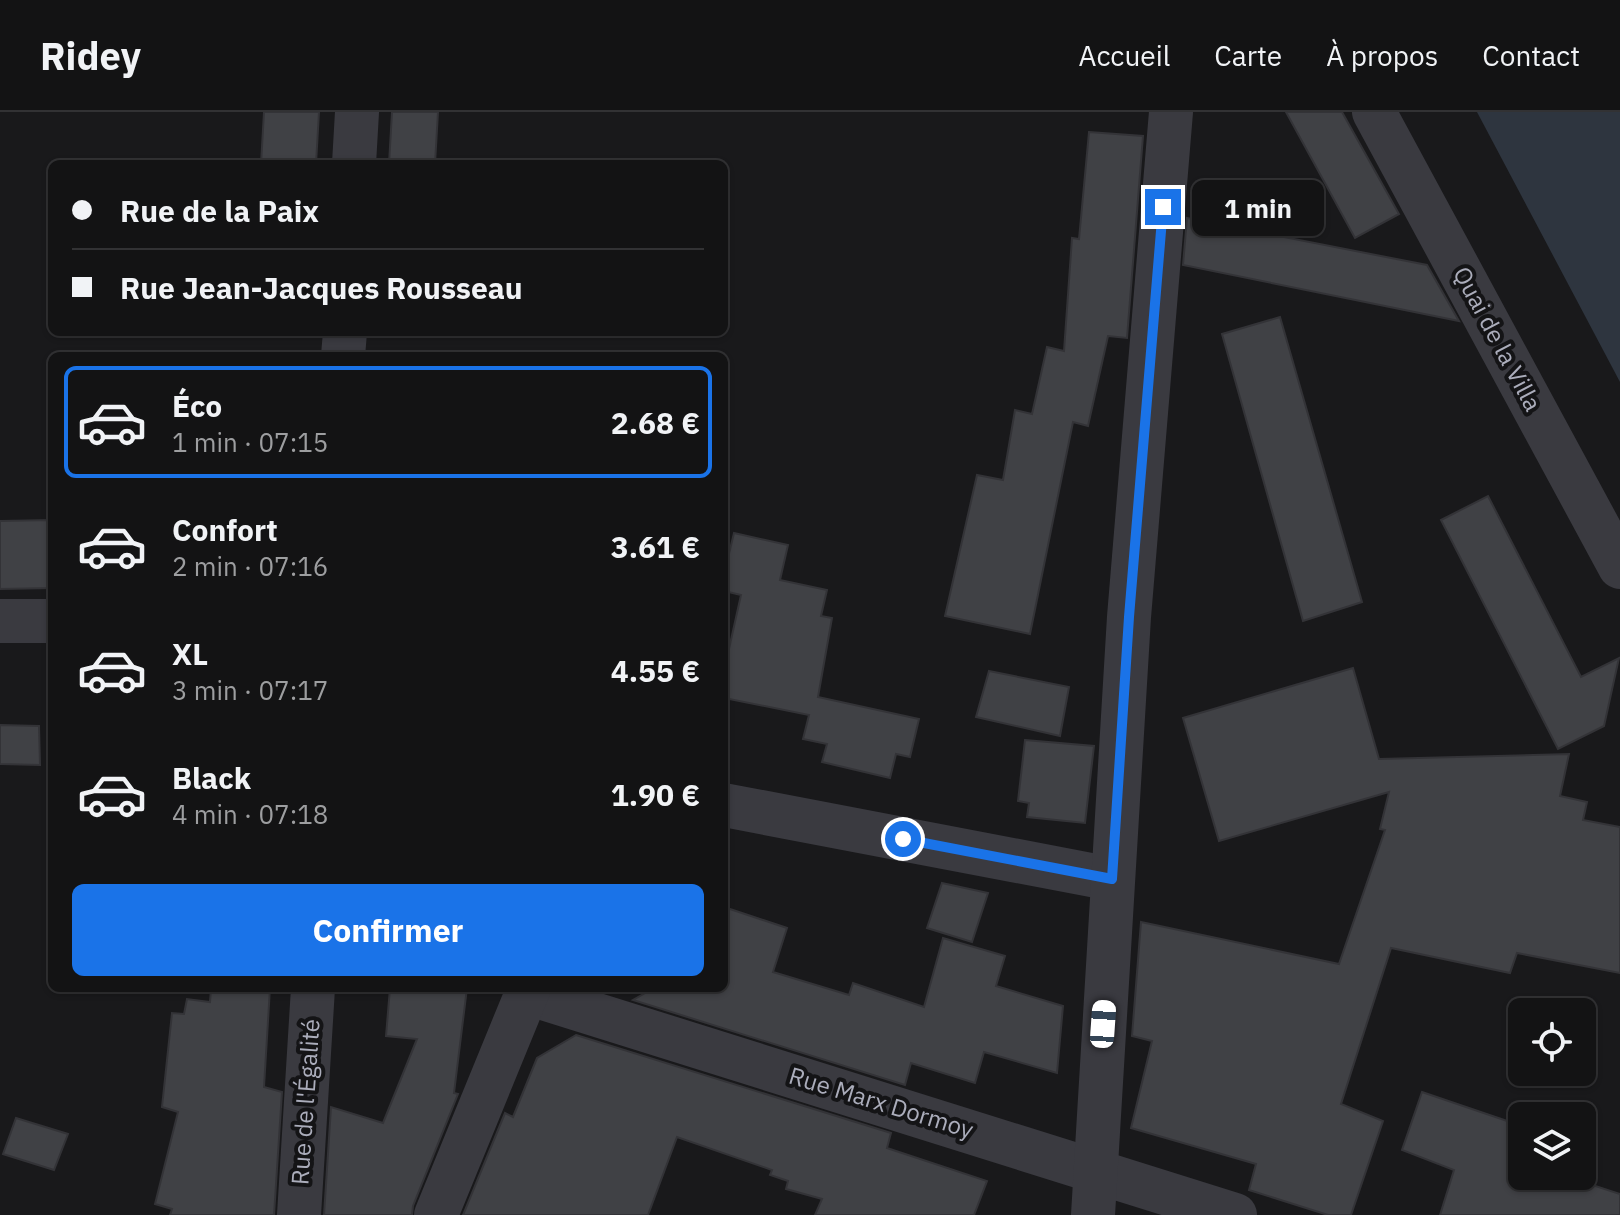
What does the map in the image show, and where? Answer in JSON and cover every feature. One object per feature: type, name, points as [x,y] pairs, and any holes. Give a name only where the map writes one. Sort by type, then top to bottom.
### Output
[{"type":"street","points":[[354,160],[357,112]]},
{"type":"street","points":[[1093,1215],[1130,601],[1171,112]]},
{"type":"street","name":"Quai de la Villa","points":[[1374,112],[1620,567]]},
{"type":"street","points":[[0,621],[48,621]]},
{"type":"street","points":[[728,806],[1112,879]]},
{"type":"street","name":"Rue de l'Égalité","points":[[299,1215],[313,992]]},
{"type":"street","points":[[436,1215],[528,992]]},
{"type":"street","name":"Rue Marx Dormoy","points":[[531,992],[1235,1215]]},
{"type":"shaded area","points":[[1477,112],[1620,112],[1620,382]]},
{"type":"building","points":[[264,112],[319,112],[316,160],[261,160]]},
{"type":"building","points":[[392,112],[438,112],[435,160],[389,160]]},
{"type":"building","points":[[1286,112],[1342,112],[1399,214],[1355,238]]},
{"type":"building","points":[[1089,132],[1143,136],[1127,338],[1108,336],[1088,426],[1073,422],[1030,634],[945,616],[977,475],[1003,480],[1015,410],[1032,414],[1047,347],[1064,351],[1072,238],[1079,239]]},
{"type":"building","points":[[1187,218],[1427,265],[1459,321],[1183,265]]},
{"type":"building","points":[[1280,317],[1362,602],[1303,621],[1222,334]]},
{"type":"building","points":[[1488,496],[1581,677],[1619,658],[1604,726],[1558,749],[1441,520]]},
{"type":"building","points":[[48,520],[48,588],[0,589],[0,521]]},
{"type":"building","points":[[734,533],[788,545],[780,580],[827,590],[821,616],[832,618],[818,697],[919,719],[910,757],[896,754],[890,778],[822,762],[827,744],[803,739],[809,715],[728,699],[728,653],[741,595],[728,592],[728,558]]},
{"type":"building","points":[[1353,668],[1379,759],[1569,754],[1560,796],[1587,802],[1583,820],[1620,827],[1620,973],[1517,953],[1510,973],[1391,948],[1341,1104],[1383,1121],[1351,1215],[1328,1215],[1249,1190],[1256,1164],[1131,1128],[1152,1041],[1132,1036],[1141,922],[1339,964],[1385,830],[1380,829],[1389,792],[1219,841],[1183,718]]},
{"type":"building","points":[[989,671],[1069,687],[1060,736],[976,717]]},
{"type":"building","points":[[0,725],[39,726],[40,765],[0,764]]},
{"type":"building","points":[[1025,740],[1094,746],[1085,823],[1027,817],[1029,803],[1018,801]]},
{"type":"building","points":[[942,883],[988,893],[972,942],[927,928]]},
{"type":"building","points":[[728,908],[787,928],[773,972],[849,995],[853,983],[924,1007],[943,938],[1005,956],[996,986],[1063,1006],[1057,1073],[984,1052],[975,1083],[911,1063],[905,1085],[633,1000],[647,992],[728,992]]},
{"type":"building","points":[[211,992],[270,992],[264,1087],[282,1092],[274,1215],[170,1215],[172,1209],[155,1204],[178,1112],[162,1107],[172,1013],[184,1014],[187,999],[210,1002]]},
{"type":"building","points":[[390,992],[467,992],[454,1093],[458,1094],[412,1215],[324,1215],[331,1107],[383,1123],[417,1039],[386,1036]]},
{"type":"building","points":[[576,1035],[891,1133],[887,1148],[987,1181],[974,1215],[815,1215],[822,1199],[786,1189],[788,1181],[770,1175],[772,1170],[677,1137],[648,1215],[463,1215],[505,1113],[513,1117],[537,1058]]},
{"type":"building","points":[[1422,1092],[1508,1121],[1508,1190],[1596,1190],[1596,1186],[1620,1194],[1620,1215],[1440,1215],[1454,1170],[1402,1150]]},
{"type":"building","points":[[16,1118],[68,1134],[54,1170],[3,1154]]},
{"type":"route","points":[[903,839],[1112,879],[1129,617],[1163,207]]}]
